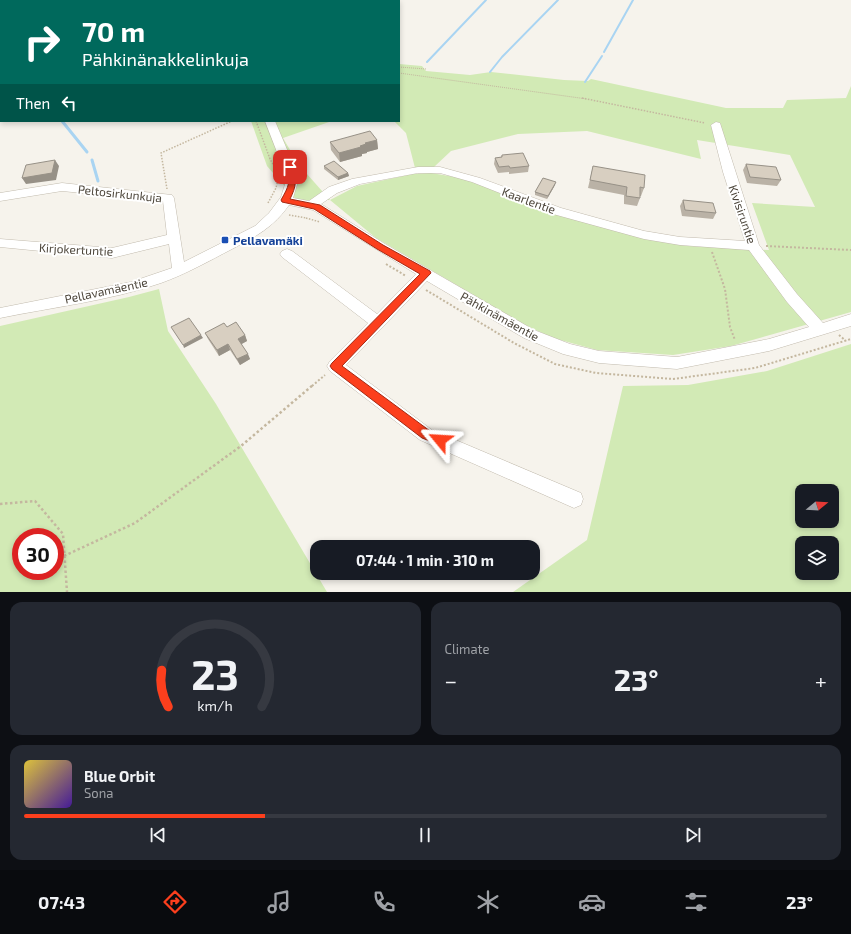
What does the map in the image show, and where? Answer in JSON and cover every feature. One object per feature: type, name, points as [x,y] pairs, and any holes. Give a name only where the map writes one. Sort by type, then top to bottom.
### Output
[{"type":"street","points":[[270,122],[290,167],[293,178],[292,188],[281,206]]},
{"type":"street","name":"Kivisiruntie","points":[[716,125],[729,172],[753,246],[797,304],[821,330]]},
{"type":"street","name":"Kaarlentie","points":[[311,206],[333,190],[356,181],[418,170],[436,170],[476,180],[557,211],[644,235],[707,244],[753,246]]},
{"type":"street","name":"Peltosirkunkuja","points":[[0,197],[62,187],[168,198],[179,270]]},
{"type":"street","name":"Pähkinämäentie","points":[[281,206],[317,207],[380,247],[529,334],[568,350],[599,357],[677,363],[742,351],[821,330],[851,320]]},
{"type":"street","name":"Pellavamäentie","points":[[0,313],[132,287],[179,270],[262,227],[281,206]]},
{"type":"street","name":"Kirjokertuntie","points":[[0,243],[112,253],[174,238]]},
{"type":"street","points":[[287,254],[378,322]]},
{"type":"street","points":[[426,273],[335,366],[426,435],[574,499]]},
{"type":"path","points":[[400,67],[426,69]]},
{"type":"path","points":[[400,73],[583,98],[716,125]]},
{"type":"path","points":[[168,198],[161,153],[230,122]]},
{"type":"path","points":[[256,122],[270,159],[279,178],[276,188],[266,207],[281,206]]},
{"type":"path","points":[[707,244],[725,289],[730,327],[733,337],[742,351]]},
{"type":"path","points":[[753,246],[851,250]]},
{"type":"path","points":[[755,368],[851,339]]},
{"type":"path","points":[[67,592],[64,556],[135,523],[241,446],[335,366]]},
{"type":"path","points":[[0,504],[35,502],[58,528]]},
{"type":"green space","points":[[400,64],[422,66],[426,71],[470,75],[491,72],[564,80],[588,81],[591,79],[726,108],[783,108],[787,100],[846,98],[851,86],[851,312],[731,346],[673,355],[597,350],[553,338],[525,325],[376,238],[330,200],[357,186],[412,174],[431,173],[461,178],[551,211],[631,235],[688,246],[769,250],[752,203],[815,207],[790,155],[697,140],[701,159],[587,131],[518,134],[451,151],[434,167],[415,168],[406,133],[395,122],[400,122]]},
{"type":"green space","points":[[251,122],[329,122],[283,138],[299,165],[330,200],[309,200],[300,204],[267,166]]},
{"type":"green space","points":[[159,289],[168,331],[216,404],[310,563],[310,580],[320,580],[327,592],[0,592],[0,326]]},
{"type":"green space","points":[[851,344],[851,592],[513,592],[530,580],[540,580],[540,573],[587,540],[623,386],[688,385],[767,371]]},
{"type":"building","points":[[370,131],[377,140],[365,143],[366,144],[360,146],[361,147],[339,153],[330,142]]},
{"type":"building","points":[[523,153],[529,166],[510,168],[509,166],[499,167],[495,158],[502,157],[502,155]]},
{"type":"building","points":[[55,160],[52,173],[22,178],[26,165]]},
{"type":"building","points":[[334,161],[348,173],[338,177],[324,166]]},
{"type":"building","points":[[746,164],[776,167],[781,180],[750,177]]},
{"type":"building","points":[[593,166],[645,175],[644,188],[640,187],[640,198],[626,196],[627,187],[590,180]]},
{"type":"building","points":[[543,178],[556,182],[548,196],[535,192]]},
{"type":"building","points":[[683,200],[713,203],[716,213],[685,210]]},
{"type":"building","points":[[189,318],[201,335],[183,345],[171,327]]},
{"type":"building","points":[[236,322],[245,335],[238,339],[248,354],[237,359],[228,344],[217,350],[205,333],[224,323],[227,327]]},
{"type":"waterway","points":[[427,62],[486,0]]},
{"type":"waterway","points":[[490,72],[502,57],[558,0]]},
{"type":"waterway","points":[[604,52],[633,0]]},
{"type":"waterway","points":[[585,82],[602,56]]},
{"type":"waterway","points":[[63,122],[87,152]]},
{"type":"waterway","points":[[92,160],[98,181]]},
{"type":"place","name":"Pellavamäki","points":[[225,240]]},
{"type":"route","points":[[290,167],[293,178],[292,188],[285,200],[317,207],[380,247],[426,273],[335,366],[426,435],[440,440]]}]
